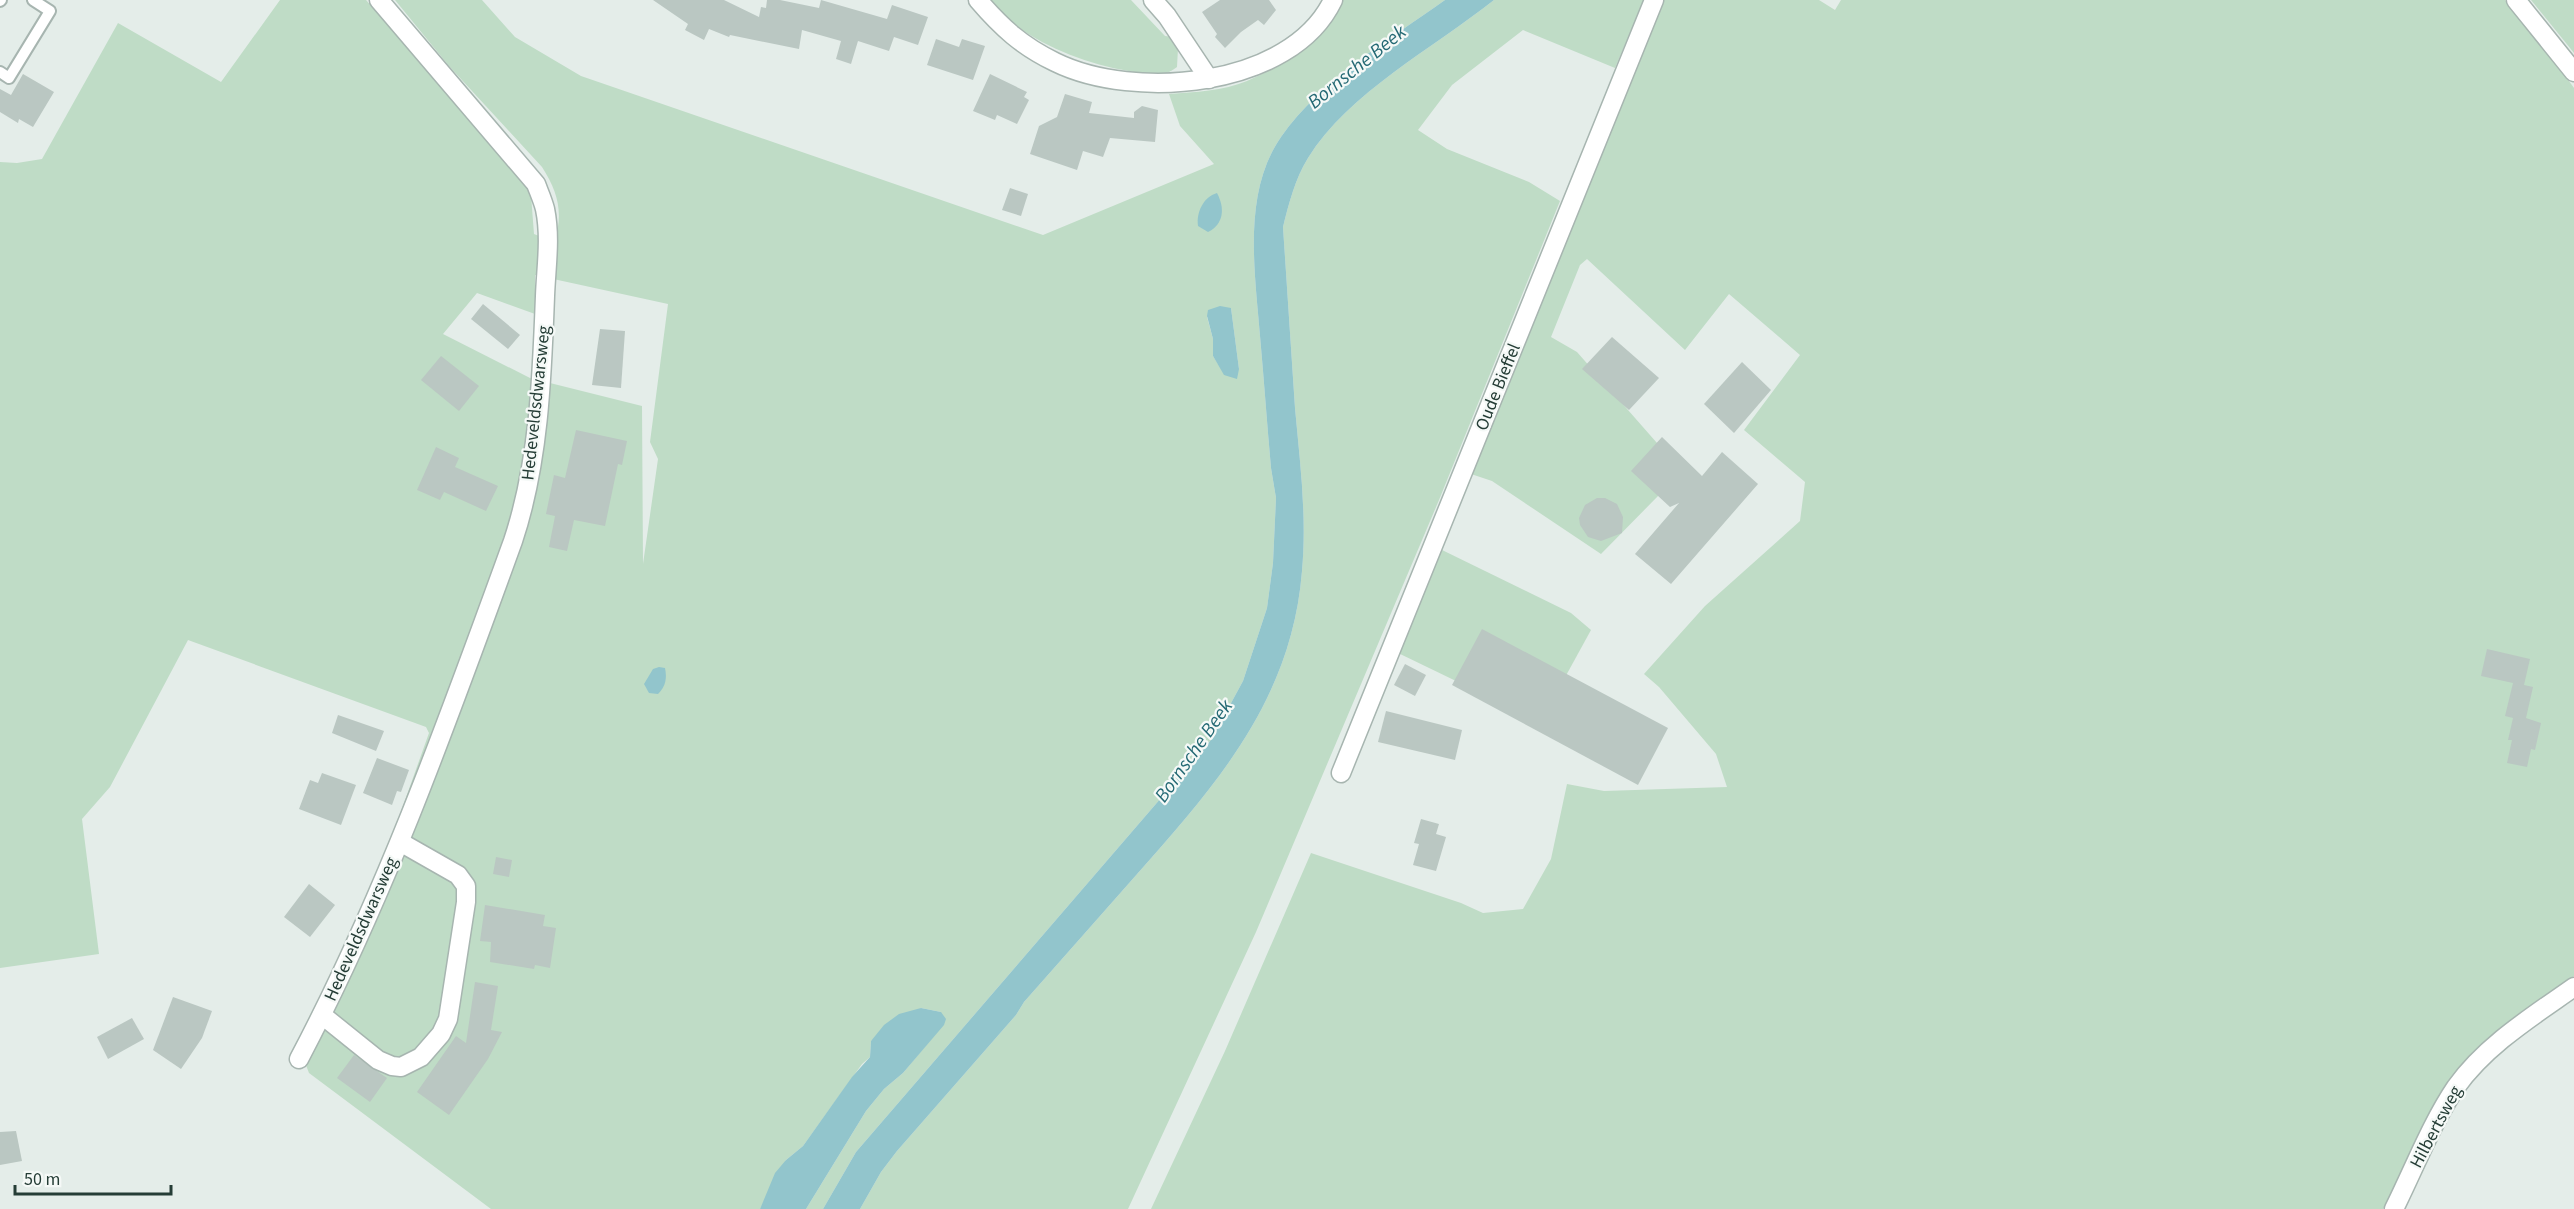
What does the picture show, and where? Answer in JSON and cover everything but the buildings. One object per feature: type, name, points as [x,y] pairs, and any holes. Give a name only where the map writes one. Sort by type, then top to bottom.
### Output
[{"type":"street","name":"Hedeveldsdwarsweg","points":[[298,1059],[322,1015],[400,842],[483,626],[524,508],[532,468],[537,420],[548,244],[545,209],[536,184],[380,0]]},
{"type":"street","points":[[978,0],[1009,35],[1057,63],[1105,78],[1141,81],[1209,79],[1253,68],[1308,35],[1333,0]]},
{"type":"street","points":[[1153,0],[1167,16],[1209,79]]},
{"type":"street","name":"Oude Bieffel","points":[[1341,773],[1654,0]]},
{"type":"street","points":[[2516,0],[2574,72]]},
{"type":"street","name":"Hedeveldsdwarsweg","points":[[322,1015],[378,1060],[401,1067],[421,1057],[432,1046],[448,1019],[466,902],[466,886],[458,875],[400,842]]},
{"type":"street","name":"Hilbertsweg","points":[[2394,1209],[2456,1087],[2506,1035],[2574,987]]},
{"type":"lane","points":[[0,72],[9,78],[50,10],[33,0]]},
{"type":"green space","points":[[280,0],[366,0],[522,175],[531,195],[534,234],[554,242],[559,222],[558,203],[552,185],[542,167],[449,66],[395,0],[482,0],[515,37],[581,76],[1043,235],[1214,164],[1180,126],[1169,94],[1228,87],[1260,75],[1288,58],[1314,36],[1341,0],[1445,0],[1357,62],[1316,97],[1281,137],[1269,159],[1261,183],[1256,208],[1254,260],[1271,468],[1276,498],[1273,563],[1267,608],[1243,681],[1211,740],[856,1152],[823,1209],[806,1209],[866,1111],[884,1089],[903,1073],[933,1037],[941,1012],[921,1008],[871,1041],[870,1057],[862,1064],[803,1146],[786,1160],[760,1209],[491,1209],[309,1073],[299,1047],[379,873],[429,733],[426,727],[188,640],[110,787],[82,819],[99,954],[0,968],[0,162],[17,163],[42,159],[118,23],[221,82]],"holes":[[[535,275],[668,304],[650,442],[658,459],[643,564],[642,406],[530,378],[443,334],[477,293],[535,314]],[[1231,308],[1239,369],[1225,375],[1213,356],[1213,339],[1207,317]]]},
{"type":"green space","points":[[986,0],[1131,0],[1165,36],[1173,37],[1178,48],[1177,67],[1160,75],[1148,75],[1109,67],[1070,55],[1017,26]]},
{"type":"green space","points":[[1494,0],[1644,0],[1615,68],[1523,30],[1452,85],[1418,130],[1447,149],[1529,182],[1560,201],[1439,500],[1256,932],[1128,1209],[860,1209],[881,1172],[897,1151],[1196,806],[1246,736],[1267,699],[1283,659],[1295,617],[1302,571],[1304,530],[1302,490],[1283,227],[1293,191],[1308,158],[1325,134],[1346,112],[1394,72]]},
{"type":"green space","points":[[1663,0],[1819,0],[1835,10],[1841,0],[2505,0],[2545,48],[2574,88],[2574,976],[2511,1022],[2461,1066],[2443,1093],[2383,1209],[1151,1209],[1225,1051],[1311,853],[1461,903],[1483,913],[1523,909],[1551,859],[1567,784],[1604,791],[1727,787],[1716,754],[1659,687],[1644,674],[1705,606],[1800,521],[1805,482],[1744,430],[1800,355],[1729,294],[1685,350],[1587,259],[1580,265],[1551,337],[1577,352],[1657,443],[1658,496],[1601,554],[1492,481],[1471,474]]},
{"type":"green space","points":[[2531,0],[2574,0],[2574,53],[2570,48]]},
{"type":"green space","points":[[1440,549],[1571,613],[1591,630],[1546,712],[1487,696],[1396,652]]},
{"type":"water","name":"Bornsche Beek","points":[[1445,0],[1494,0],[1394,72],[1346,112],[1325,134],[1303,166],[1285,218],[1283,227],[1304,530],[1302,571],[1295,617],[1283,659],[1267,699],[1246,736],[1196,806],[897,1151],[881,1172],[860,1209],[823,1209],[856,1152],[1211,740],[1243,681],[1267,608],[1273,563],[1276,498],[1271,468],[1254,260],[1256,208],[1261,183],[1269,159],[1281,137],[1316,97],[1357,62]]},
{"type":"water","points":[[1217,193],[1222,215],[1217,225],[1208,232],[1198,226],[1198,216],[1204,202]]},
{"type":"water","points":[[1220,306],[1231,308],[1239,369],[1237,379],[1224,375],[1213,356],[1213,339],[1207,316],[1208,310]]},
{"type":"water","points":[[665,668],[664,685],[658,694],[649,693],[644,684],[653,669]]},
{"type":"water","points":[[921,1008],[941,1012],[946,1019],[944,1025],[903,1073],[884,1089],[866,1111],[806,1209],[760,1209],[775,1173],[803,1146],[852,1077],[870,1057],[871,1041],[884,1025],[899,1014]]}]
